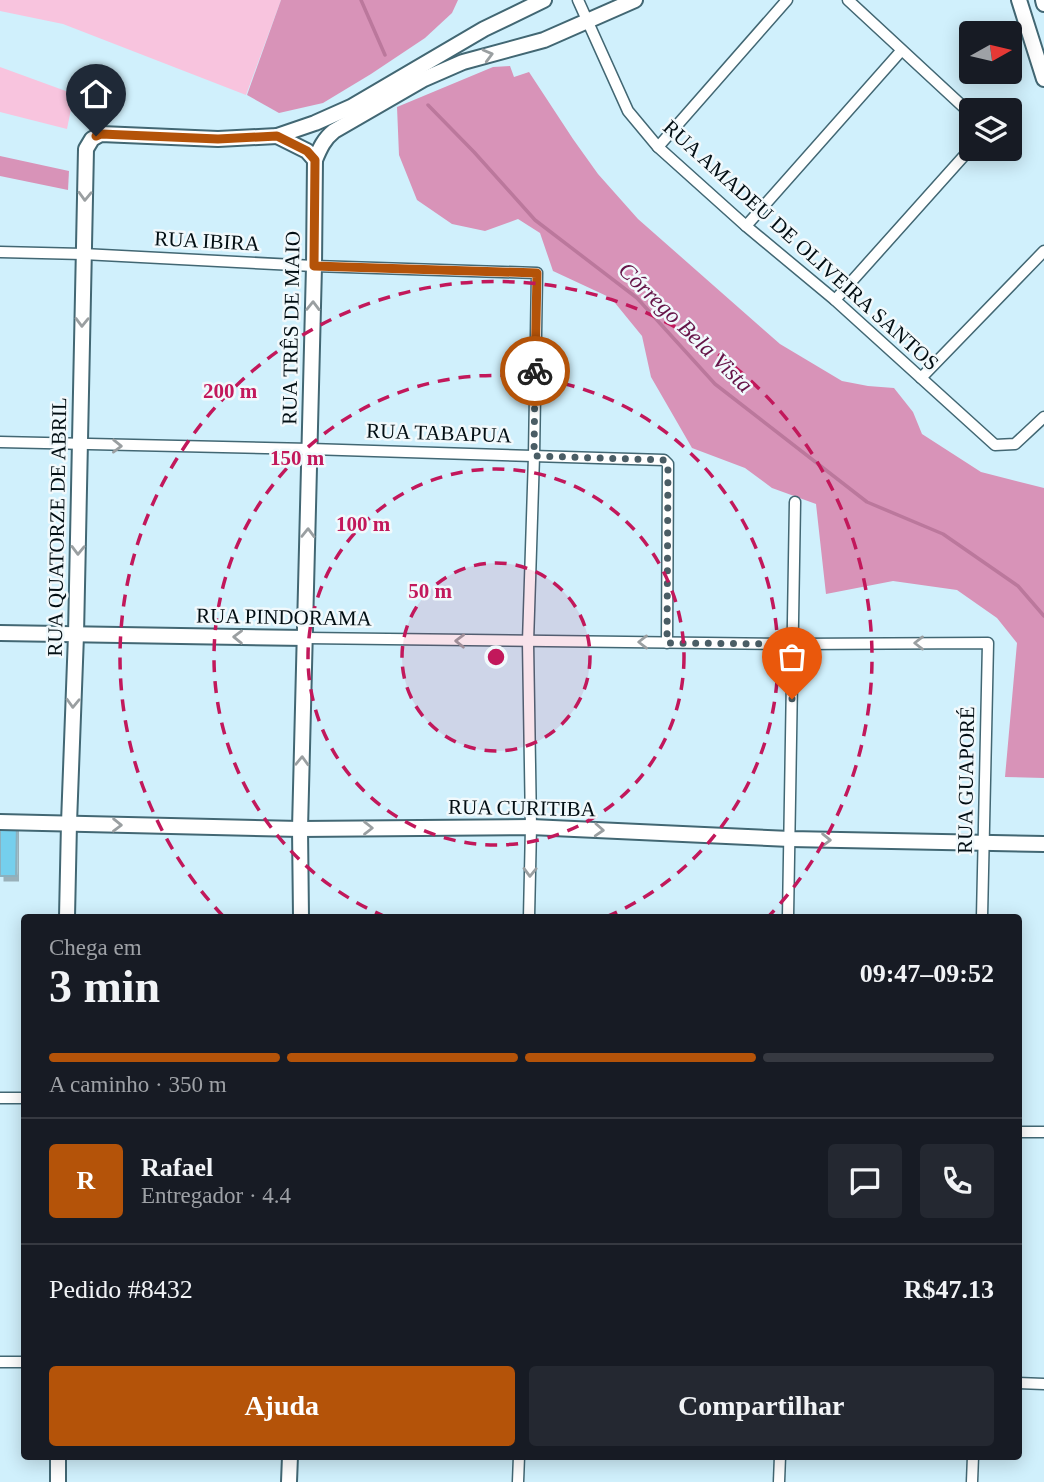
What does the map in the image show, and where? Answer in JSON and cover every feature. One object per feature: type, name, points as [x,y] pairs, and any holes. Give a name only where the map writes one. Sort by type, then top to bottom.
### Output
[{"type":"street","points":[[277,136],[351,107],[484,29],[544,0]]},
{"type":"street","name":"RUA AMADEU DE OLIVEIRA SANTOS","points":[[578,0],[628,111],[658,147],[746,226],[835,300],[995,445],[1015,444],[1044,417]]},
{"type":"street","points":[[277,136],[307,151],[315,160],[327,136],[424,79],[463,62],[544,40],[635,0]]},
{"type":"street","points":[[658,147],[787,0]]},
{"type":"street","points":[[848,0],[959,103]]},
{"type":"street","points":[[1019,0],[1044,79]]},
{"type":"street","points":[[746,226],[901,51]]},
{"type":"street","name":"RUA QUATORZE DE ABRIL","points":[[67,914],[86,149],[92,139],[101,134],[218,139],[277,136]]},
{"type":"street","name":"RUA TRÊS DE MAIO","points":[[301,914],[300,829],[315,160]]},
{"type":"street","points":[[835,300],[959,161]]},
{"type":"street","points":[[921,378],[1044,251]]},
{"type":"street","name":"RUA IBIRA","points":[[0,252],[537,273],[534,456]]},
{"type":"street","name":"RUA TABAPUA","points":[[0,442],[666,461],[667,643]]},
{"type":"street","points":[[529,914],[531,827],[528,642],[534,456]]},
{"type":"street","points":[[788,914],[795,502]]},
{"type":"street","name":"RUA PINDORAMA","points":[[0,633],[528,642],[988,643]]},
{"type":"street","name":"RUA GUAPORÉ","points":[[982,914],[988,643]]},
{"type":"street","name":"RUA CURITIBA","points":[[0,822],[300,829],[531,827],[790,839],[1044,844]]},
{"type":"street","points":[[0,1098],[21,1098]]},
{"type":"street","points":[[1022,1132],[1044,1132]]},
{"type":"street","points":[[0,1362],[21,1362]]},
{"type":"street","points":[[1022,1384],[1044,1384]]},
{"type":"street","points":[[58,1460],[58,1482]]},
{"type":"street","points":[[289,1482],[290,1460]]},
{"type":"street","points":[[518,1482],[519,1460]]},
{"type":"street","points":[[779,1482],[780,1460]]},
{"type":"street","points":[[972,1482],[973,1460]]},
{"type":"shaded area","points":[[0,0],[281,0],[246,95],[63,24],[0,11]]},
{"type":"shaded area","points":[[281,0],[458,0],[452,13],[425,38],[371,74],[323,103],[279,113],[247,95]]},
{"type":"shaded area","points":[[510,66],[514,77],[529,72],[598,174],[638,219],[780,344],[842,381],[894,388],[913,412],[922,434],[981,472],[1044,488],[1044,778],[1005,777],[1017,643],[997,618],[957,590],[893,581],[826,594],[816,504],[772,488],[745,468],[692,448],[651,377],[642,336],[611,298],[553,271],[540,233],[518,219],[485,231],[452,224],[417,200],[399,155],[397,107],[493,67]]},
{"type":"shaded area","points":[[0,67],[74,94],[67,129],[0,112]]},
{"type":"shaded area","points":[[0,156],[69,171],[68,190],[0,176]]},
{"type":"building","points":[[0,822],[17,822],[16,876],[0,876]]},
{"type":"waterway","name":"Córrego Bela Vista","points":[[361,0],[385,55]]},
{"type":"waterway","name":"Córrego Bela Vista","points":[[428,105],[535,220],[637,298],[715,384],[867,502],[943,534],[1018,586],[1044,616]]},
{"type":"way so far","points":[[535,371],[534,456],[664,460],[668,464],[667,643],[792,644],[792,699]]},
{"type":"route","points":[[96,136],[101,134],[218,139],[277,136],[307,151],[315,160],[314,266],[537,273],[535,371]]}]
